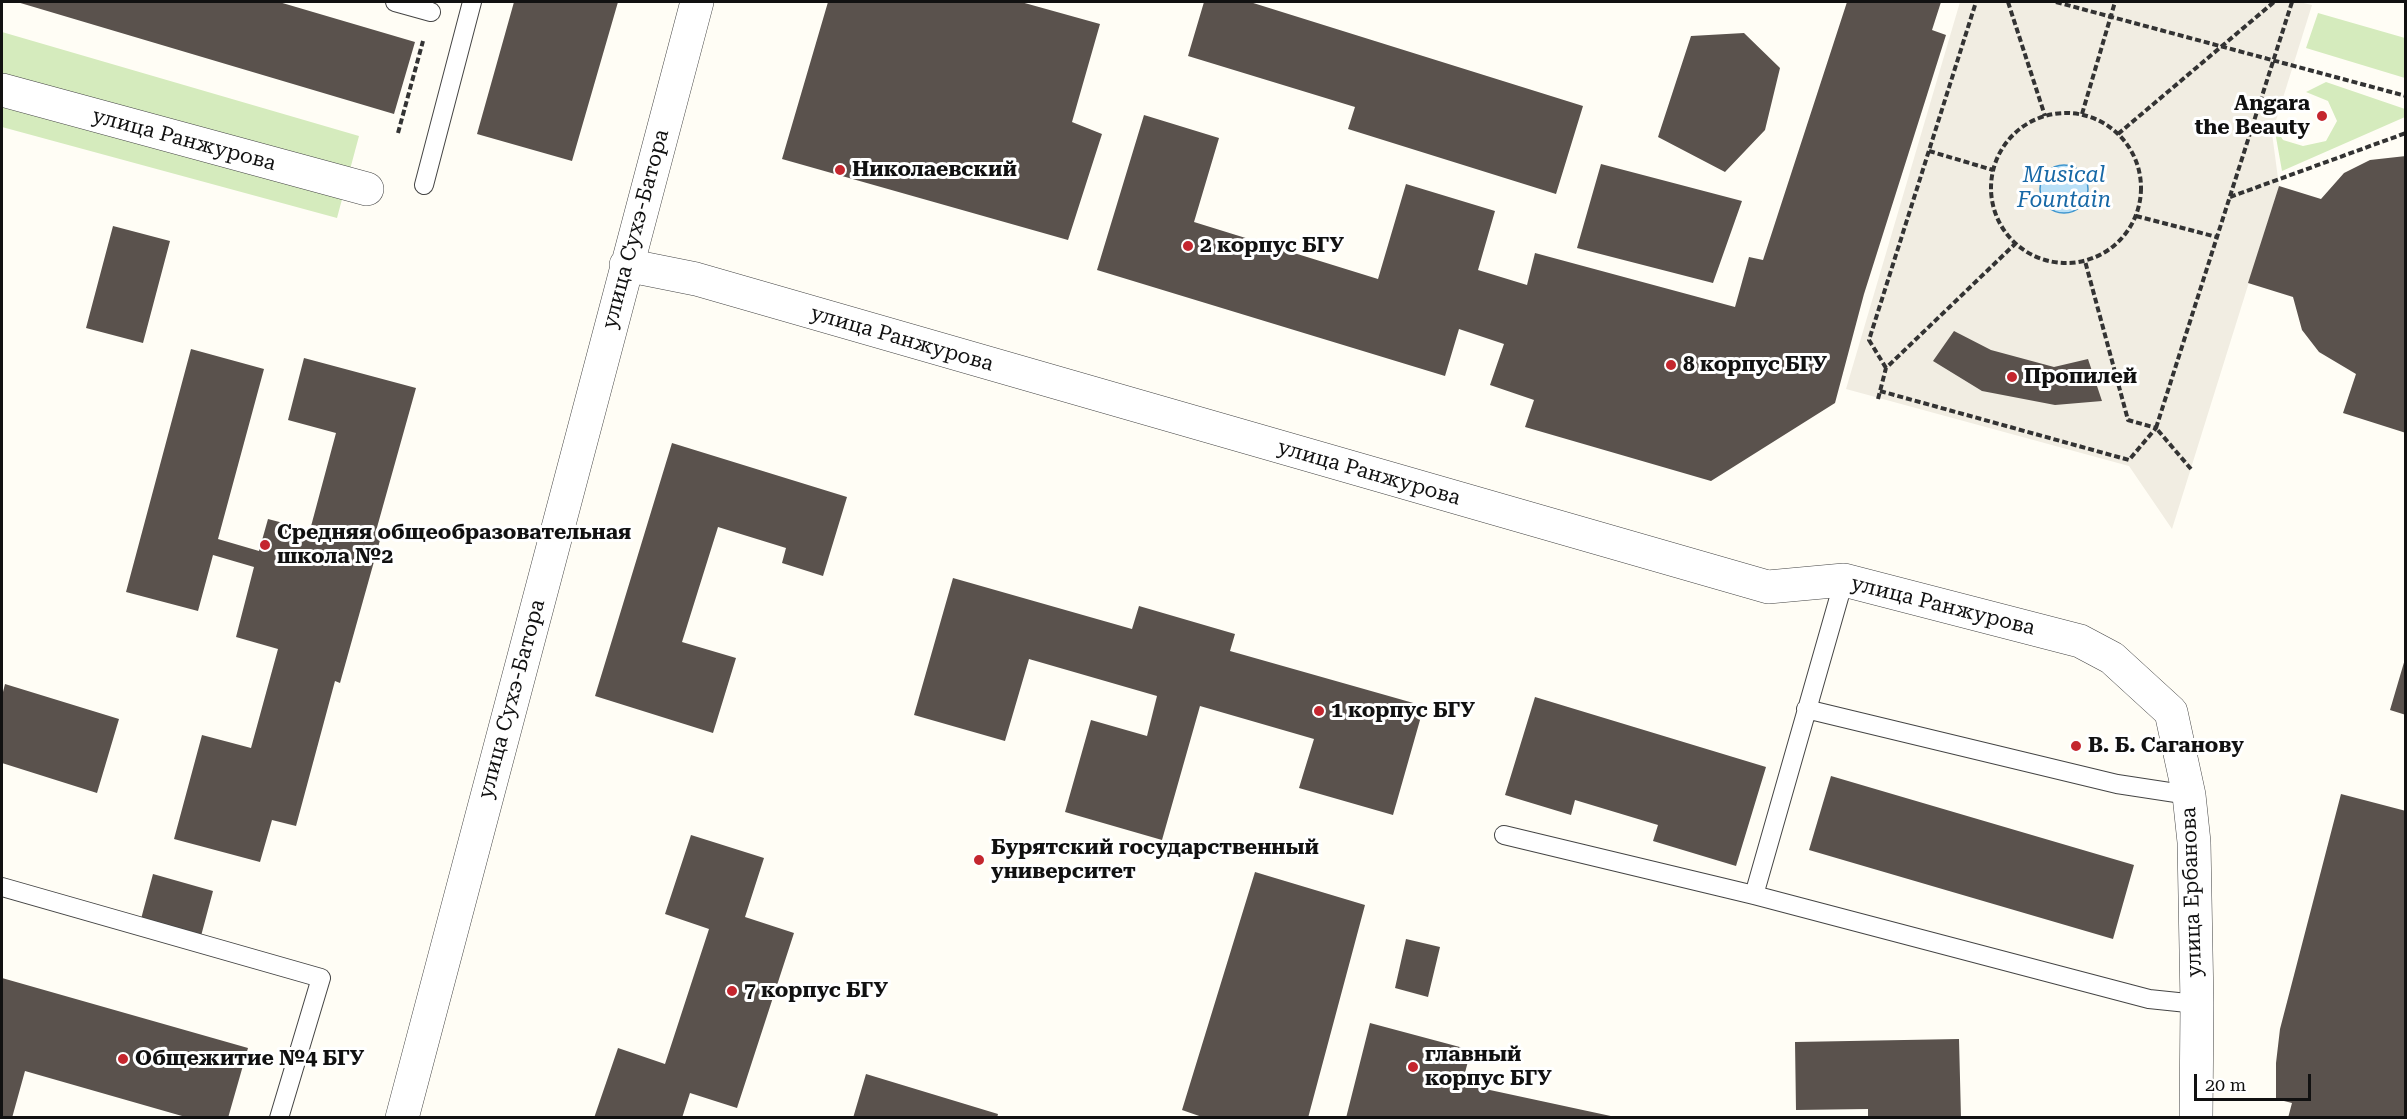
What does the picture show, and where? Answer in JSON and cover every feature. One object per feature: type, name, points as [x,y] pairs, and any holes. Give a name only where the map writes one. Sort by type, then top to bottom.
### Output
[{"type":"street","name":"улица Сухэ-Батора","points":[[402,1118],[697,2]]},
{"type":"street","name":"улица Ранжурова","points":[[2,90],[367,189]]},
{"type":"street","name":"улица Ранжурова","points":[[626,265],[696,279],[1768,587],[1844,580],[2080,641],[2112,658]]},
{"type":"street","name":"улица Ербанова","points":[[2112,658],[2171,712],[2188,795],[2194,842],[2197,1004],[2196,1118]]},
{"type":"lane","points":[[395,2],[431,12]]},
{"type":"lane","points":[[424,185],[472,2]]},
{"type":"lane","points":[[1754,895],[1844,580]]},
{"type":"lane","points":[[1806,709],[2117,784],[2188,795]]},
{"type":"lane","points":[[1504,835],[1754,895],[2150,999],[2197,1004]]},
{"type":"lane","points":[[2,887],[321,978],[279,1118]]},
{"type":"path","points":[[1886,368],[1869,340],[1976,2]]},
{"type":"path","points":[[2008,2],[2045,116]]},
{"type":"path","points":[[2056,2],[2406,96]]},
{"type":"path","points":[[2082,114],[2115,2]]},
{"type":"path","points":[[2118,134],[2274,2]]},
{"type":"path","points":[[1880,391],[2130,460],[2156,428],[2292,2]]},
{"type":"path","points":[[398,133],[431,12]]},
{"type":"path","points":[[2055,113],[2082,114],[2106,124],[2126,141],[2138,164],[2142,190],[2136,216],[2123,238],[2103,255],[2085,261],[2052,263],[2028,254],[2015,244],[1997,220],[1991,198],[1993,170],[1999,153],[2012,135],[2030,121],[2045,116],[2055,113]]},
{"type":"path","points":[[2230,197],[2406,133]]},
{"type":"path","points":[[1929,151],[1993,170]]},
{"type":"path","points":[[2136,216],[2217,237]]},
{"type":"path","points":[[1878,399],[1886,368],[2015,244]]},
{"type":"path","points":[[2085,261],[2128,420],[2156,428],[2191,469]]},
{"type":"green space","points":[[2318,13],[2405,38],[2405,78],[2306,48]]},
{"type":"green space","points":[[2,32],[359,136],[337,218],[2,127]]},
{"type":"green space","points":[[2326,82],[2405,109],[2405,117],[2282,171],[2274,126],[2283,140],[2303,146],[2326,141],[2337,121],[2328,101],[2306,92]]},
{"type":"shaded area","points":[[1960,2],[2299,2],[2312,5],[2272,133],[2279,186],[2172,529],[2129,466],[1846,389]]},
{"type":"water","name":"Musical Fountain","points":[[2059,165],[2069,165],[2081,172],[2088,184],[2088,194],[2081,206],[2069,213],[2059,213],[2044,202],[2040,194],[2040,184],[2051,169]]},
{"type":"building","points":[[17,2],[279,2],[415,42],[394,114]]},
{"type":"building","points":[[514,2],[618,2],[572,161],[477,134]]},
{"type":"building","points":[[828,2],[1021,2],[1100,24],[1072,122],[1102,134],[1068,240],[782,159]]},
{"type":"building","points":[[1204,2],[1250,2],[1583,106],[1556,194],[1348,129],[1355,107],[1188,56]]},
{"type":"building","points":[[1847,2],[1941,2],[1932,30],[1946,35],[1864,294],[1835,403],[1711,481],[1525,427],[1534,400],[1490,385],[1504,344],[1459,329],[1445,376],[1097,270],[1144,115],[1219,138],[1194,222],[1378,279],[1406,184],[1495,211],[1478,270],[1527,285],[1535,253],[1735,307],[1749,257],[1763,260]]},
{"type":"building","points":[[1744,33],[1780,68],[1765,130],[1725,172],[1658,137],[1691,36]]},
{"type":"building","points":[[2406,156],[2406,433],[2343,413],[2356,374],[2319,352],[2302,330],[2293,297],[2248,283],[2279,186],[2321,199],[2344,173],[2370,160]]},
{"type":"building","points":[[1601,164],[1742,201],[1713,283],[1577,248]]},
{"type":"building","points":[[113,226],[170,241],[143,343],[86,328]]},
{"type":"building","points":[[1954,331],[1991,350],[2054,367],[2088,359],[2102,401],[2055,405],[1982,391],[1933,361]]},
{"type":"building","points":[[191,349],[264,369],[218,539],[259,551],[268,519],[310,530],[336,433],[288,420],[304,358],[416,388],[376,531],[382,533],[340,683],[335,681],[296,826],[272,820],[260,862],[174,839],[202,735],[251,748],[278,649],[236,637],[254,567],[213,555],[198,611],[126,592]]},
{"type":"building","points":[[672,443],[847,497],[823,576],[782,563],[786,548],[718,527],[682,642],[736,658],[713,733],[595,696]]},
{"type":"building","name":"1 корпус БГУ","points":[[953,578],[1132,629],[1139,606],[1235,634],[1230,651],[1424,706],[1393,815],[1299,788],[1314,739],[1200,706],[1162,840],[1065,812],[1091,720],[1147,736],[1157,696],[1029,659],[1005,741],[914,715]]},
{"type":"building","points":[[2406,659],[2406,715],[2390,710]]},
{"type":"building","points":[[5,684],[119,719],[97,793],[2,763],[2,696]]},
{"type":"building","points":[[1535,697],[1766,767],[1736,866],[1653,841],[1658,825],[1575,800],[1571,815],[1505,795]]},
{"type":"building","points":[[1831,776],[2134,865],[2113,939],[1809,850]]},
{"type":"building","points":[[2341,794],[2406,811],[2406,1118],[2288,1118],[2292,1103],[2276,1099],[2276,1063],[2280,1029]]},
{"type":"building","name":"7 корпус БГУ","points":[[691,835],[764,858],[745,917],[794,933],[737,1108],[690,1093],[682,1118],[594,1118],[618,1048],[665,1064],[709,929],[665,914]]},
{"type":"building","points":[[1255,872],[1365,905],[1308,1118],[1205,1118],[1182,1110]]},
{"type":"building","points":[[153,874],[213,891],[201,936],[141,919]]},
{"type":"building","points":[[1406,939],[1440,947],[1428,997],[1395,988]]},
{"type":"building","name":"Общежитие №4 БГУ","points":[[2,978],[248,1048],[228,1118],[189,1118],[25,1071],[12,1118],[2,1118]]},
{"type":"building","name":"главный корпус БГУ","points":[[1370,1023],[1471,1050],[1462,1084],[1620,1118],[1346,1118]]},
{"type":"building","points":[[1959,1039],[1961,1118],[1868,1118],[1868,1109],[1796,1110],[1795,1042]]},
{"type":"building","points":[[866,1074],[998,1114],[997,1118],[853,1118]]},
{"type":"place","name":"Angara the Beauty","points":[[2322,116]]},
{"type":"place","name":"Николаевский","points":[[840,170]]},
{"type":"place","name":"2 корпус БГУ","points":[[1188,246]]},
{"type":"place","name":"8 корпус БГУ","points":[[1671,365]]},
{"type":"place","name":"Пропилей","points":[[2012,377]]},
{"type":"place","name":"Средняя общеобразовательная школа №2","points":[[265,545]]},
{"type":"place","name":"1 корпус БГУ","points":[[1319,711]]},
{"type":"place","name":"В. Б. Саганову","points":[[2076,746]]},
{"type":"place","name":"Бурятский государственный университет","points":[[979,860]]},
{"type":"place","name":"7 корпус БГУ","points":[[732,991]]},
{"type":"place","name":"Общежитие №4 БГУ","points":[[123,1059]]},
{"type":"place","name":"главный корпус БГУ","points":[[1413,1067]]}]
